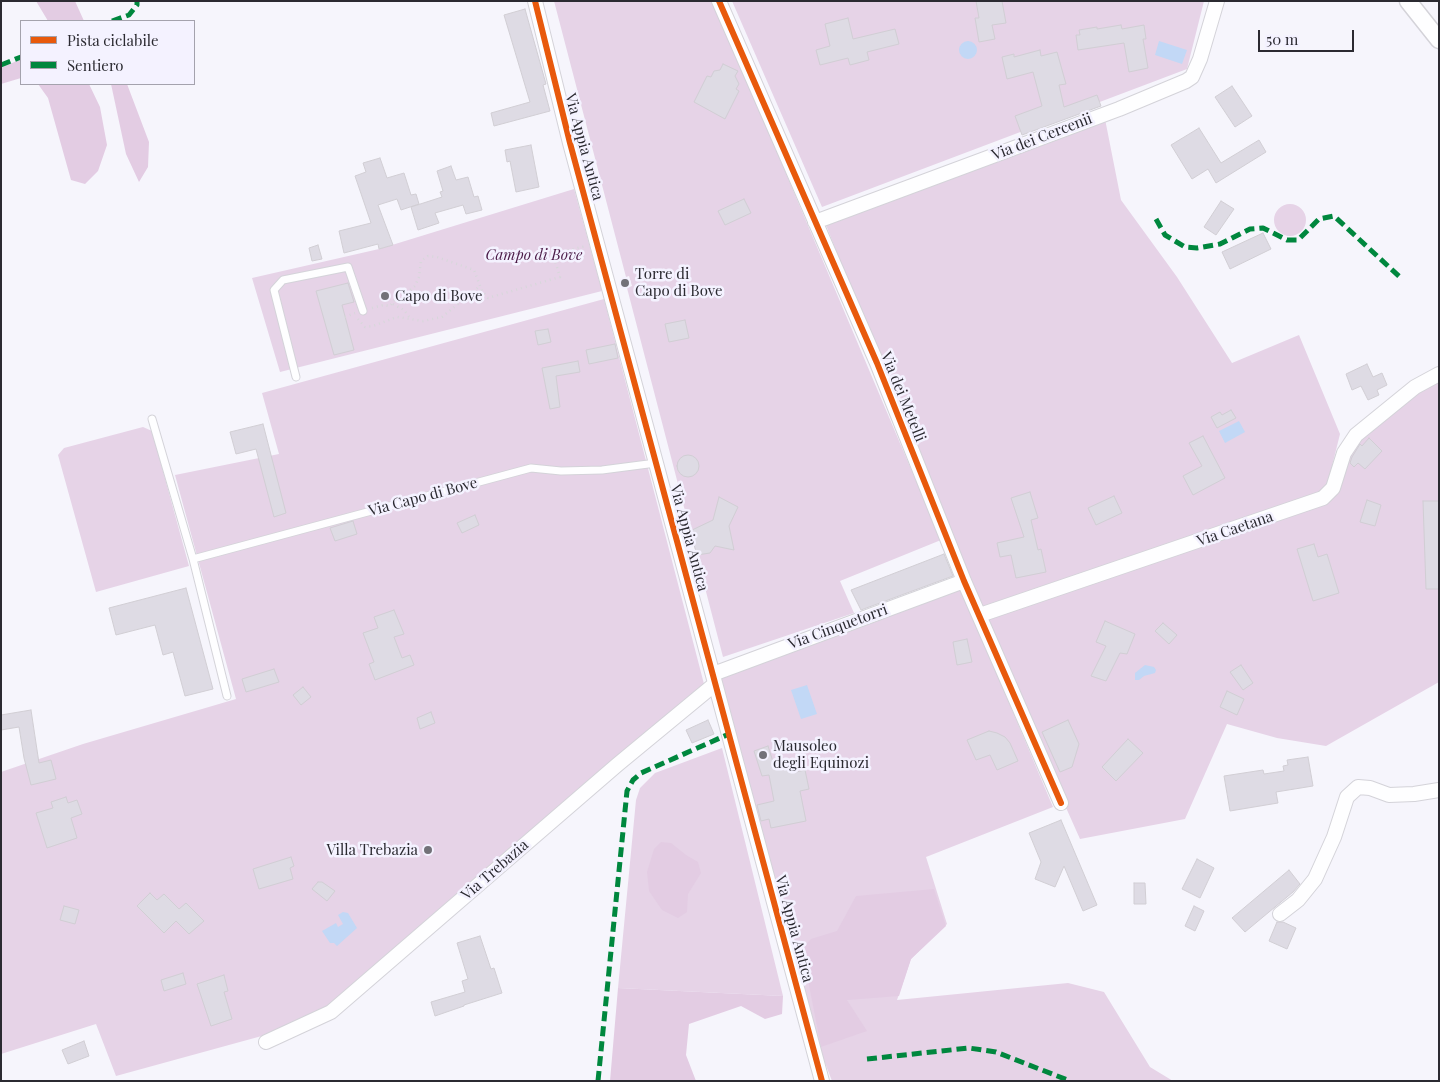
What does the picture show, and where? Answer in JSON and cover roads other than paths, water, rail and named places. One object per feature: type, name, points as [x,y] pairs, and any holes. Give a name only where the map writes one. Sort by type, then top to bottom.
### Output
[{"type":"street","name":"Via Appia Antica","points":[[535,1],[597,243],[822,1081]]},
{"type":"street","name":"Via dei Metelli","points":[[719,1],[876,363],[964,581],[1061,803]]},
{"type":"street","name":"Via dei Cercenii","points":[[815,222],[1119,109],[1186,82],[1195,72],[1200,59],[1216,1]]},
{"type":"street","points":[[1408,1],[1439,40]]},
{"type":"street","name":"Via Caetana","points":[[980,615],[1323,498],[1333,488],[1344,453],[1356,435],[1415,387],[1439,374]]},
{"type":"street","name":"Via Cinquetorri","points":[[714,679],[964,581]]},
{"type":"street","name":"Via Trebazia","points":[[266,1042],[331,1012],[621,762],[714,679]]},
{"type":"street","points":[[1280,914],[1298,900],[1315,879],[1334,838],[1347,796],[1358,787],[1370,788],[1389,794],[1414,794],[1439,790]]},
{"type":"lane","points":[[296,377],[274,290],[283,280],[348,267],[364,311]]},
{"type":"lane","points":[[152,419],[193,559],[227,696]]},
{"type":"lane","name":"Via Capo di Bove","points":[[193,559],[531,468],[561,471],[602,470],[656,462]]},
{"type":"water","points":[[968,41],[976,46],[977,50],[972,58],[968,59],[960,54],[959,50],[964,42]]},
{"type":"water","points":[[1159,41],[1187,50],[1182,64],[1155,55]]},
{"type":"water","points":[[1239,421],[1245,432],[1225,443],[1219,431]]},
{"type":"water","points":[[1145,665],[1154,667],[1155,673],[1135,680],[1135,673]]},
{"type":"water","points":[[807,685],[817,714],[801,719],[791,690]]},
{"type":"water","points":[[343,912],[348,913],[357,928],[337,946],[334,943],[330,943],[322,931],[336,923],[338,927],[343,924],[338,915]]},
{"type":"place","name":"Torre di Capo di Bove","points":[[625,283]]},
{"type":"place","name":"Capo di Bove","points":[[385,296]]},
{"type":"place","name":"Mausoleo degli Equinozi","points":[[763,755]]},
{"type":"place","name":"Villa Trebazia","points":[[428,850]]},
{"type":"park label","name":"Campo di Bove","points":[[534,255]]}]
